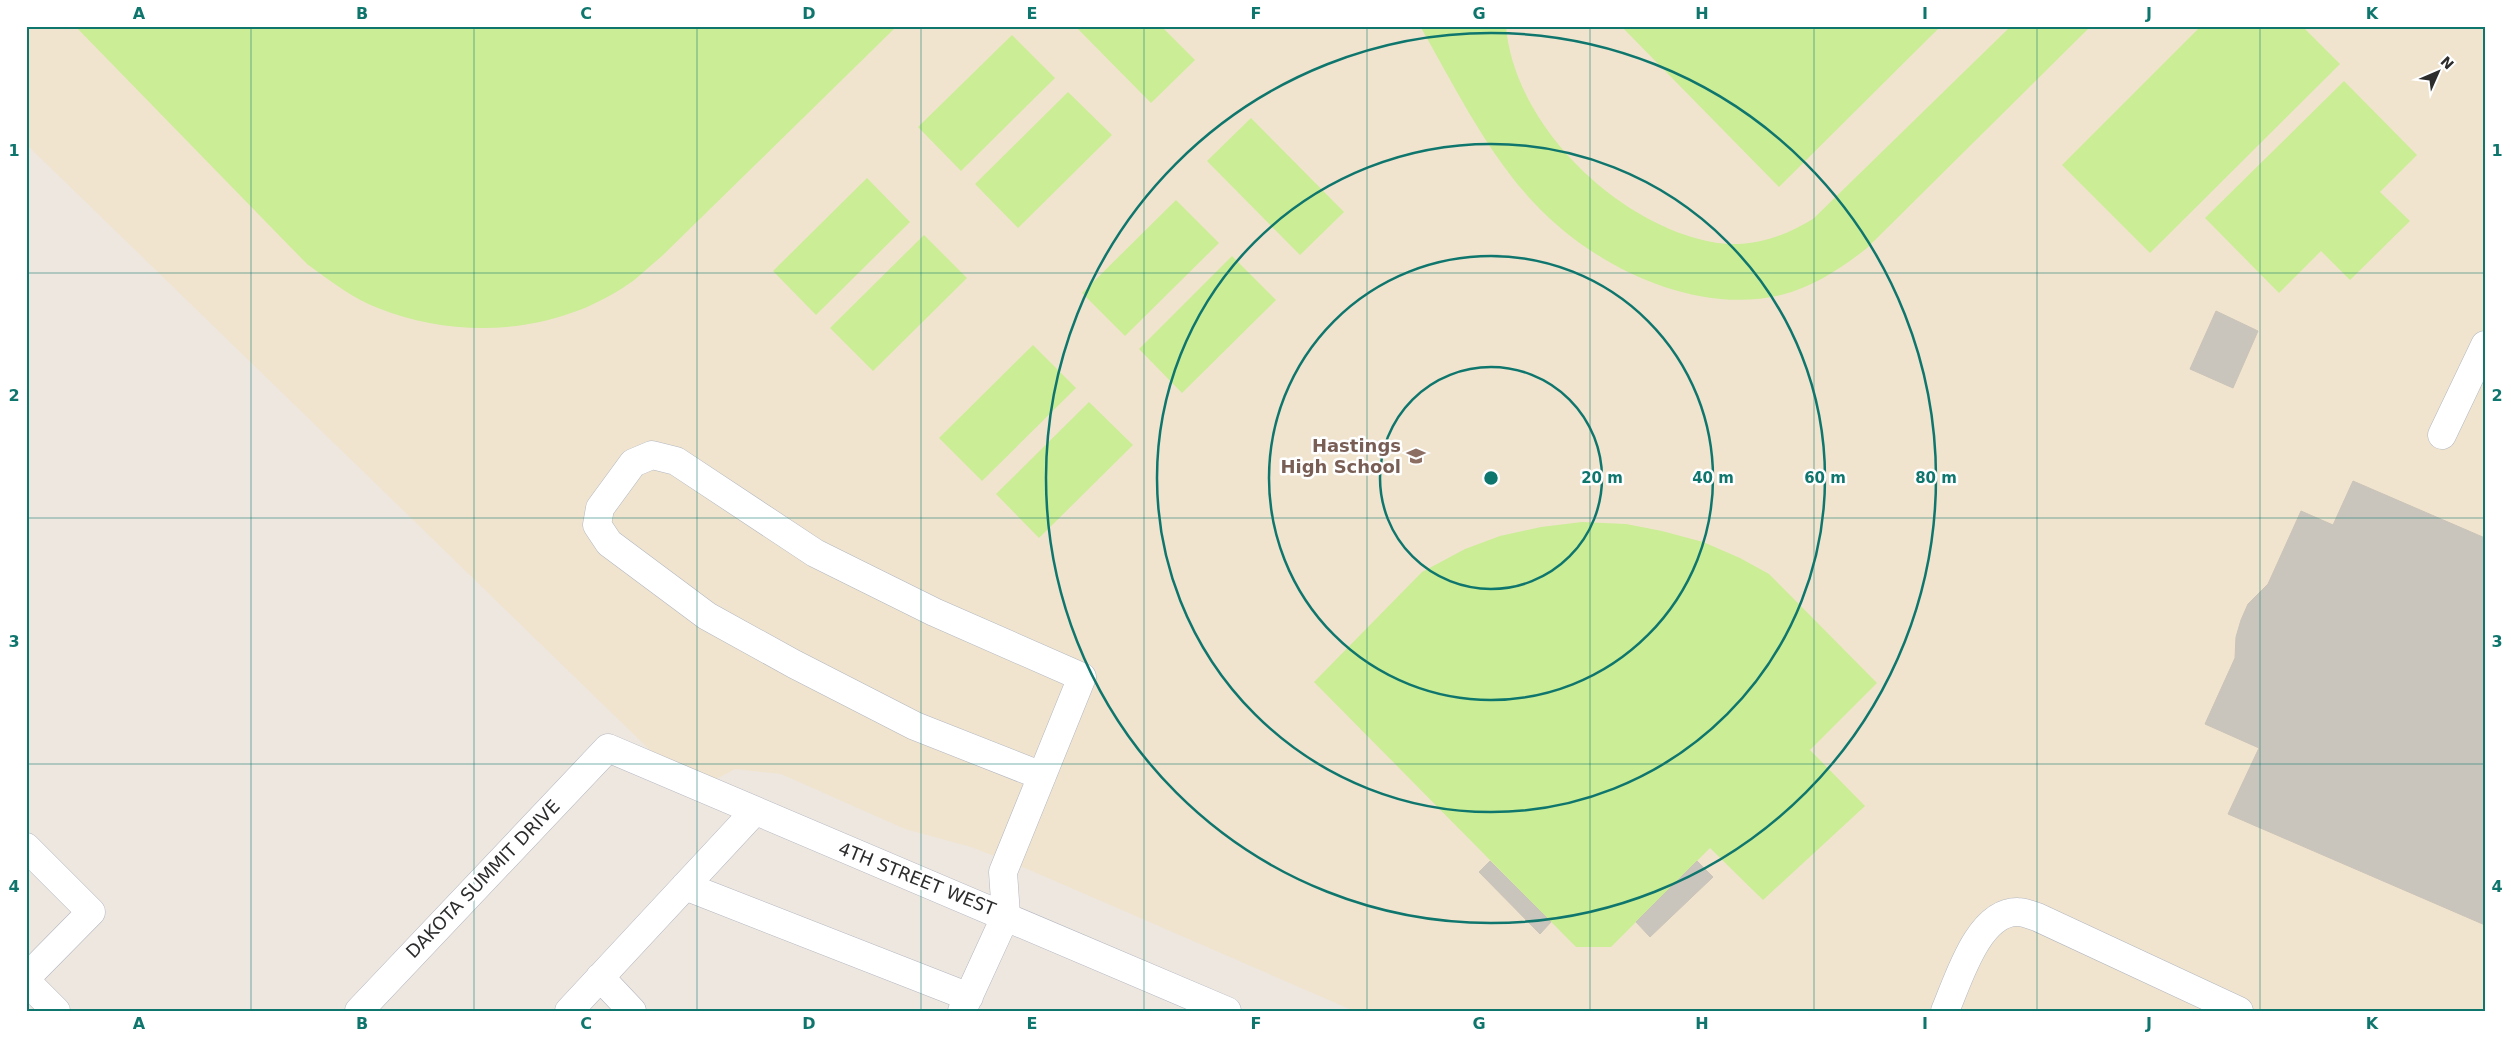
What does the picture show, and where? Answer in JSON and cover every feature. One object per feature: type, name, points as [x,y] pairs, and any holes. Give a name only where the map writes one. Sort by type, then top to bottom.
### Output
[{"type":"street","points":[[2442,435],[2485,345]]},
{"type":"street","points":[[684,886],[965,1004],[1006,915],[1003,872],[1042,776],[1082,677],[934,612],[815,553],[676,461],[652,455],[633,463],[600,508],[597,525],[608,543],[707,616],[794,664],[915,726],[1042,776]]},
{"type":"street","name":"4TH STREET WEST","points":[[608,748],[754,812],[1006,915],[1227,1011]]},
{"type":"street","name":"DAKOTA SUMMIT DRIVE","points":[[359,1011],[608,748]]},
{"type":"street","points":[[569,1011],[754,812]]},
{"type":"street","points":[[26,847],[91,912],[26,979],[56,1011]]},
{"type":"street","points":[[1954,1008],[1977,937],[1994,920],[2017,912],[2037,917],[2239,1011]]},
{"type":"street","points":[[600,977],[632,1011]]},
{"type":"shaded area","name":"Hastings High School","points":[[26,26],[2485,26],[2485,1011],[1354,1011],[1025,868],[971,847],[905,829],[781,774],[735,769],[707,784],[689,788],[26,144]]},
{"type":"green space","points":[[75,26],[897,26],[662,256],[633,281],[604,299],[574,312],[542,322],[509,327],[476,328],[442,325],[378,308],[350,294],[307,264]]},
{"type":"green space","points":[[1075,26],[1161,26],[1195,60],[1151,103]]},
{"type":"green space","points":[[1420,26],[1506,26],[1513,63],[1528,99],[1550,133],[1576,164],[1607,192],[1641,215],[1676,232],[1712,242],[1739,244],[1752,243],[1778,236],[1813,219],[2011,26],[2091,26],[1867,248],[1848,263],[1816,282],[1793,292],[1748,300],[1714,298],[1681,292],[1648,281],[1616,266],[1559,227],[1535,204],[1502,163],[1473,119]]},
{"type":"green space","points":[[1621,26],[1941,26],[1779,187]]},
{"type":"green space","points":[[2201,26],[2302,26],[2340,64],[2150,253],[2062,165]]},
{"type":"green space","points":[[1012,35],[1055,78],[961,171],[918,127]]},
{"type":"green space","points":[[2344,81],[2417,155],[2380,192],[2410,221],[2350,280],[2321,251],[2279,293],[2205,218]]},
{"type":"green space","points":[[1068,92],[1112,135],[1018,228],[975,184]]},
{"type":"green space","points":[[1251,118],[1344,212],[1300,255],[1207,161]]},
{"type":"green space","points":[[867,178],[910,222],[816,315],[773,271]]},
{"type":"green space","points":[[1176,200],[1219,243],[1125,336],[1082,293]]},
{"type":"green space","points":[[924,235],[967,278],[873,371],[830,328]]},
{"type":"green space","points":[[1232,256],[1276,300],[1182,393],[1139,349]]},
{"type":"green space","points":[[1033,345],[1076,388],[982,481],[939,438]]},
{"type":"green space","points":[[1089,402],[1133,445],[1039,538],[996,494]]},
{"type":"green space","points":[[1582,522],[1626,524],[1662,531],[1703,542],[1740,558],[1769,574],[1877,683],[1810,750],[1865,806],[1763,900],[1710,848],[1611,947],[1576,947],[1314,682],[1422,572],[1465,549],[1500,536],[1541,527]]},
{"type":"building","points":[[2216,311],[2258,331],[2233,388],[2190,369]]},
{"type":"building","points":[[2353,481],[2485,538],[2485,925],[2228,814],[2259,748],[2205,724],[2235,658],[2236,637],[2241,620],[2248,604],[2268,584],[2301,511],[2333,525]]},
{"type":"building","points":[[1490,861],[1551,922],[1540,934],[1479,872]]},
{"type":"building","points":[[1697,861],[1713,877],[1650,937],[1636,922]]},
{"type":"place","name":"Hastings High School","points":[[1416,456]]}]
